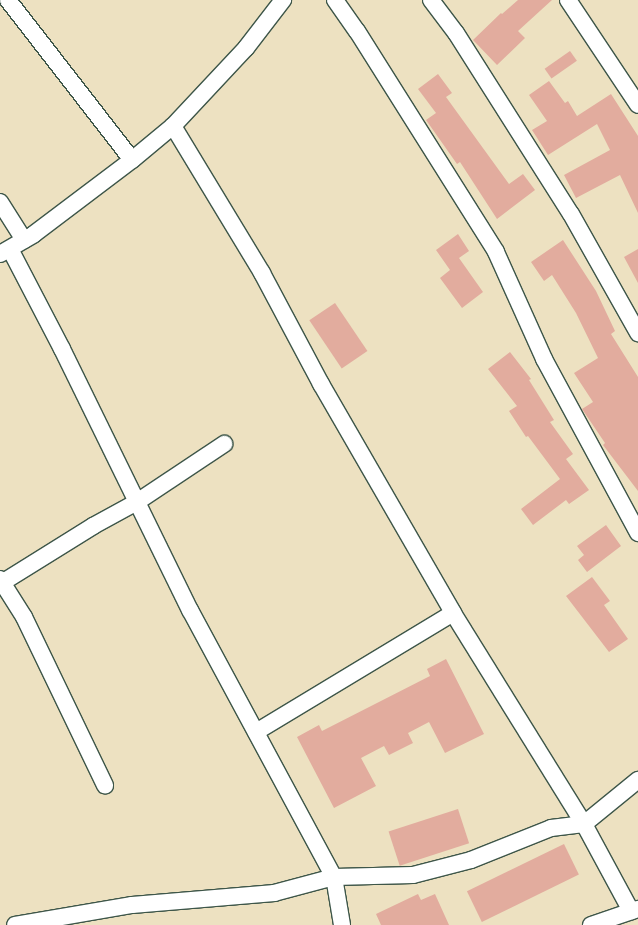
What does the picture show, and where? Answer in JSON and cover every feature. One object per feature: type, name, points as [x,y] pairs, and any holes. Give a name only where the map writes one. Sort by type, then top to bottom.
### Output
[{"type":"street","points":[[8,0],[132,160]]},
{"type":"street","points":[[283,0],[246,48],[173,126],[132,160],[5,252],[62,349],[190,610],[334,878],[342,925]]},
{"type":"street","points":[[335,0],[357,31],[496,252],[544,358],[638,533]]},
{"type":"street","points":[[431,0],[456,33],[571,214],[638,333]]},
{"type":"street","points":[[568,0],[638,105]]},
{"type":"street","points":[[173,126],[262,273],[321,384],[453,613],[635,910],[591,925]]},
{"type":"street","points":[[0,202],[24,240]]},
{"type":"street","points":[[106,785],[24,617],[1,582],[93,526],[137,502],[224,444]]},
{"type":"street","points":[[256,732],[453,613]]},
{"type":"street","points":[[15,925],[132,904],[274,893],[334,878],[413,875],[471,860],[551,828],[584,824],[638,780]]},
{"type":"building","points":[[518,0],[552,0],[518,31],[525,38],[497,65],[473,40],[501,13]]},
{"type":"building","points":[[570,51],[577,61],[551,79],[545,69]]},
{"type":"building","points":[[438,74],[452,93],[446,97],[509,184],[523,174],[535,190],[497,219],[460,162],[457,164],[426,120],[436,113],[418,89]]},
{"type":"building","points":[[549,81],[565,103],[568,101],[577,116],[611,94],[638,136],[638,213],[620,175],[576,198],[564,175],[610,150],[597,124],[548,155],[532,130],[547,121],[529,95]]},
{"type":"building","points":[[458,234],[469,251],[459,258],[483,292],[462,308],[440,278],[450,270],[436,250]]},
{"type":"building","points":[[563,240],[596,291],[615,331],[611,334],[638,377],[638,491],[603,445],[605,443],[582,409],[593,402],[574,373],[598,358],[576,313],[552,275],[544,281],[531,262]]},
{"type":"building","points":[[638,249],[638,283],[624,257]]},
{"type":"building","points":[[335,303],[367,351],[342,368],[309,320]]},
{"type":"building","points":[[510,352],[531,379],[529,380],[554,420],[550,422],[573,454],[566,459],[589,490],[569,504],[566,500],[533,525],[521,509],[560,479],[528,436],[526,437],[509,411],[517,406],[488,369]]},
{"type":"building","points":[[606,525],[621,546],[587,572],[578,560],[584,555],[577,546]]},
{"type":"building","points":[[592,577],[610,601],[604,605],[628,639],[609,652],[566,596]]},
{"type":"building","points":[[446,659],[484,734],[445,753],[429,722],[408,733],[413,743],[389,755],[384,746],[361,758],[376,786],[334,808],[297,737],[319,725],[322,731],[430,676],[427,669]]},
{"type":"building","points":[[458,809],[469,843],[400,866],[389,832]]},
{"type":"building","points":[[564,844],[579,875],[482,922],[467,891]]},
{"type":"building","points":[[418,894],[421,900],[435,894],[449,925],[381,925],[376,914]]}]
